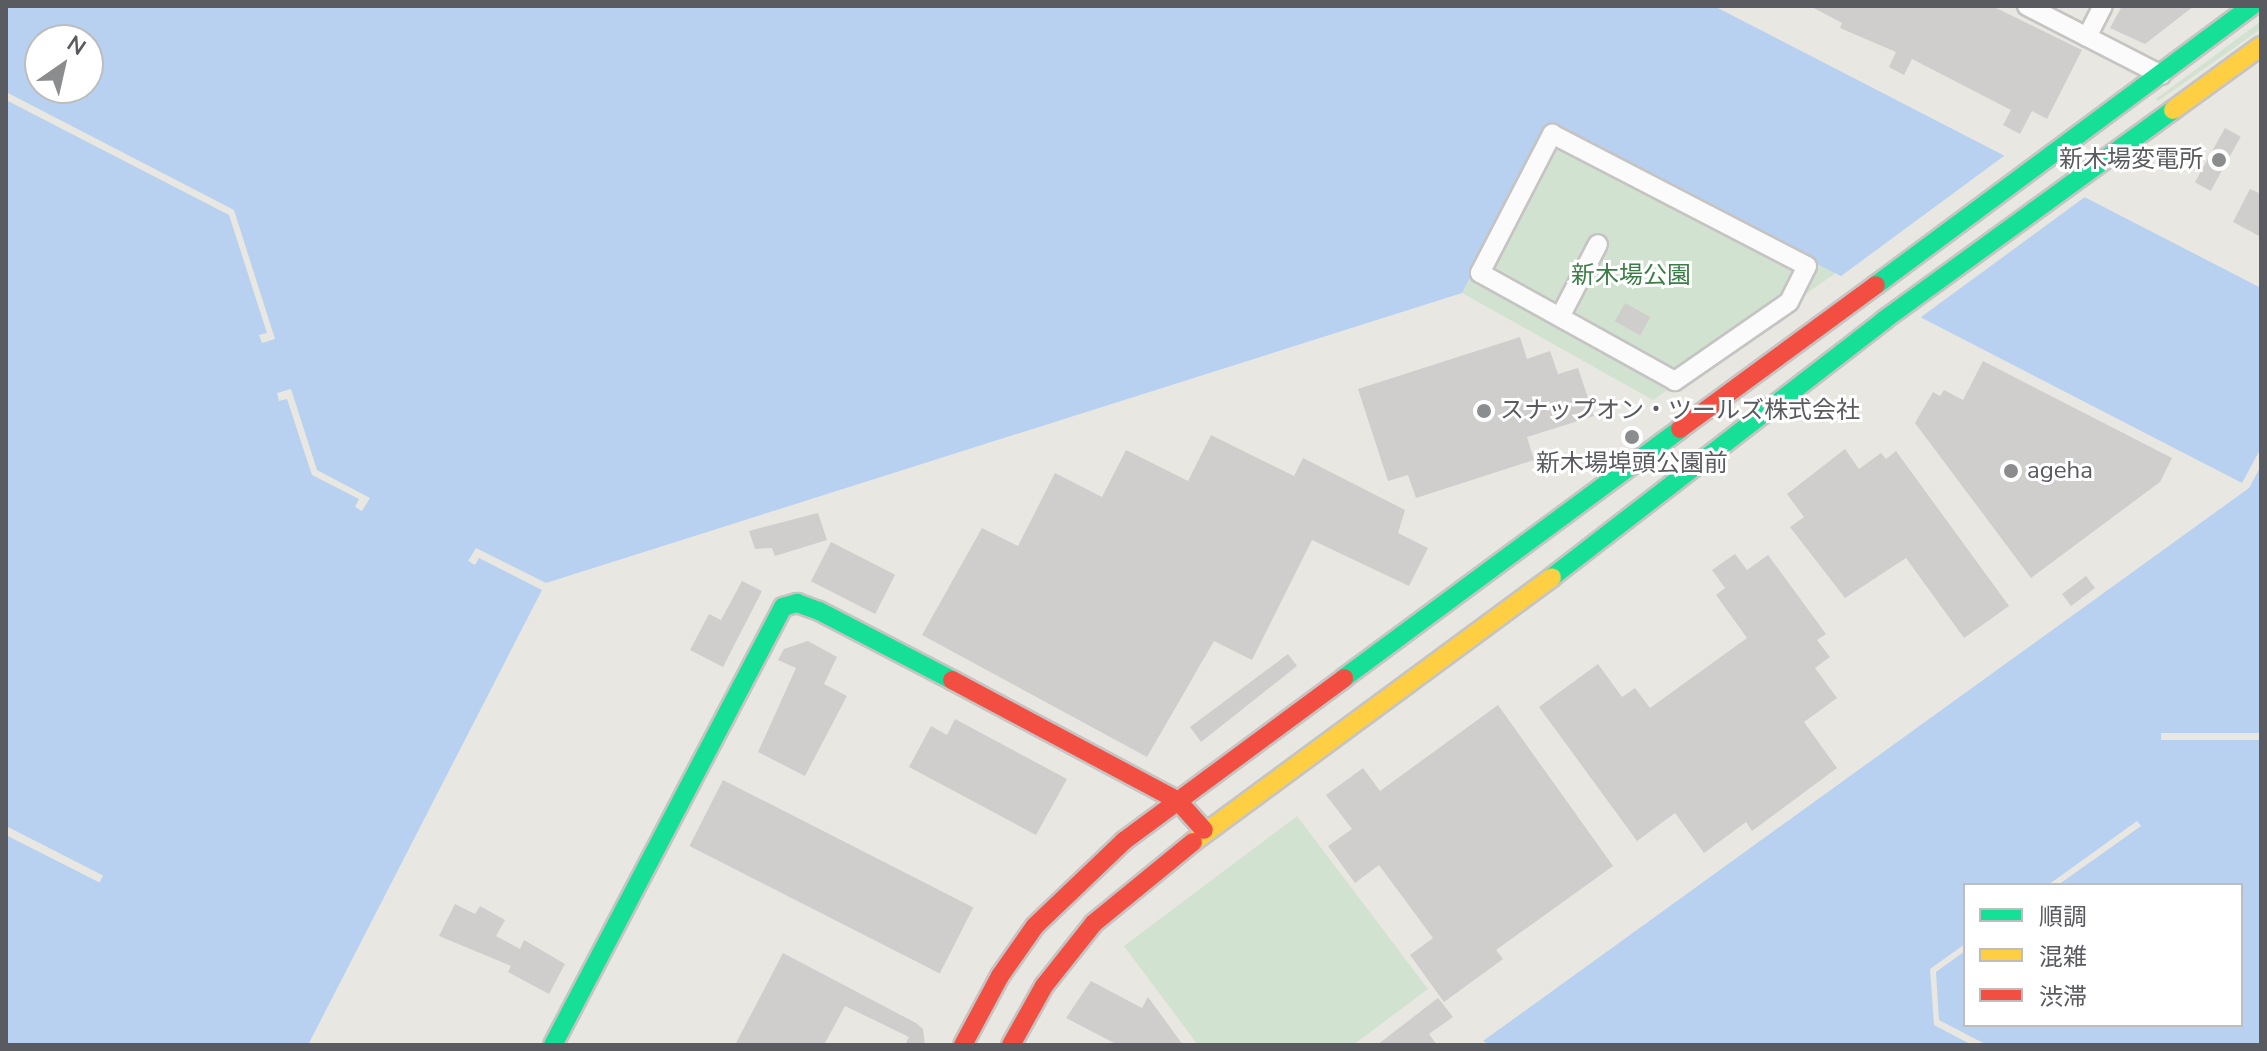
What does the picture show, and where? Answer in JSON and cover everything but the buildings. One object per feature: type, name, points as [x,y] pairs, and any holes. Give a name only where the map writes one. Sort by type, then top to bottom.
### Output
[{"type":"street","points":[[2027,6],[2161,75]]},
{"type":"street","points":[[2087,37],[2103,6]]},
{"type":"street","points":[[963,1045],[1000,976],[1035,926],[1113,851],[1177,800],[2252,6]]},
{"type":"street","points":[[1011,1045],[1044,986],[1094,923],[1204,830],[1651,504],[1884,320],[2088,168],[2261,46]]},
{"type":"street","points":[[1552,134],[1807,266],[1789,302],[1675,381],[1560,317],[1480,273],[1552,134]]},
{"type":"street","points":[[1560,317],[1598,244]]},
{"type":"street","points":[[553,1045],[783,607],[797,603],[819,611],[1177,800],[1204,830]]},
{"type":"green space","points":[[2261,21],[2261,29],[2158,101],[2156,99]]},
{"type":"green space","name":"新木場公園","points":[[1550,126],[1836,273],[1653,400],[1462,293]]},
{"type":"green space","points":[[1297,816],[1428,989],[1353,1045],[1198,1045],[1124,946]]},
{"type":"water","points":[[6,6],[1714,6],[2261,288],[2261,448],[2242,483],[1550,126],[1462,293],[546,583],[476,548],[468,561],[475,565],[479,558],[542,590],[308,1045],[6,1045]]},
{"type":"water","points":[[2261,466],[2261,1045],[1491,1045],[1483,1041],[2249,488]]},
{"type":"pier","points":[[6,92],[234,210],[275,339],[262,343],[259,335],[267,333],[229,215],[6,100]]},
{"type":"pier","points":[[2008,153],[2089,194],[1917,320],[1837,279]]},
{"type":"pier","points":[[291,389],[317,470],[370,498],[362,511],[355,507],[359,499],[312,475],[287,399],[279,401],[277,393]]},
{"type":"pier","points":[[2161,733],[2261,733],[2261,740],[2161,740]]},
{"type":"pier","points":[[2137,821],[2141,826],[2061,883],[2051,883]]},
{"type":"pier","points":[[6,826],[103,875],[99,883],[6,835]]},
{"type":"pier","points":[[1963,945],[1963,952],[1936,972],[1939,1020],[1987,1045],[1972,1045],[1934,1025],[1930,969]]},
{"type":"traffic: fast","points":[[1876,285],[2252,6]]},
{"type":"traffic: fast","points":[[1552,577],[1884,320],[2173,110]]},
{"type":"traffic: fast","points":[[1344,678],[1680,429]]},
{"type":"traffic: fast","points":[[553,1045],[783,607],[797,603],[819,611],[952,680]]},
{"type":"traffic: slow","points":[[2173,110],[2261,46]]},
{"type":"traffic: slow","points":[[1193,842],[1552,577]]},
{"type":"traffic: jam","points":[[1680,429],[1876,285]]},
{"type":"traffic: jam","points":[[963,1045],[1000,976],[1035,926],[1124,841],[1344,678]]},
{"type":"traffic: jam","points":[[952,680],[1177,800],[1204,830]]},
{"type":"traffic: jam","points":[[1011,1045],[1044,986],[1094,923],[1193,842]]},
{"type":"place","name":"新木場変電所","points":[[2219,160]]},
{"type":"place","name":"スナップオン・ツールズ株式会社","points":[[1484,411]]},
{"type":"place","name":"新木場埠頭公園前","points":[[1632,437]]},
{"type":"place","name":"ageha","points":[[2011,471]]}]
